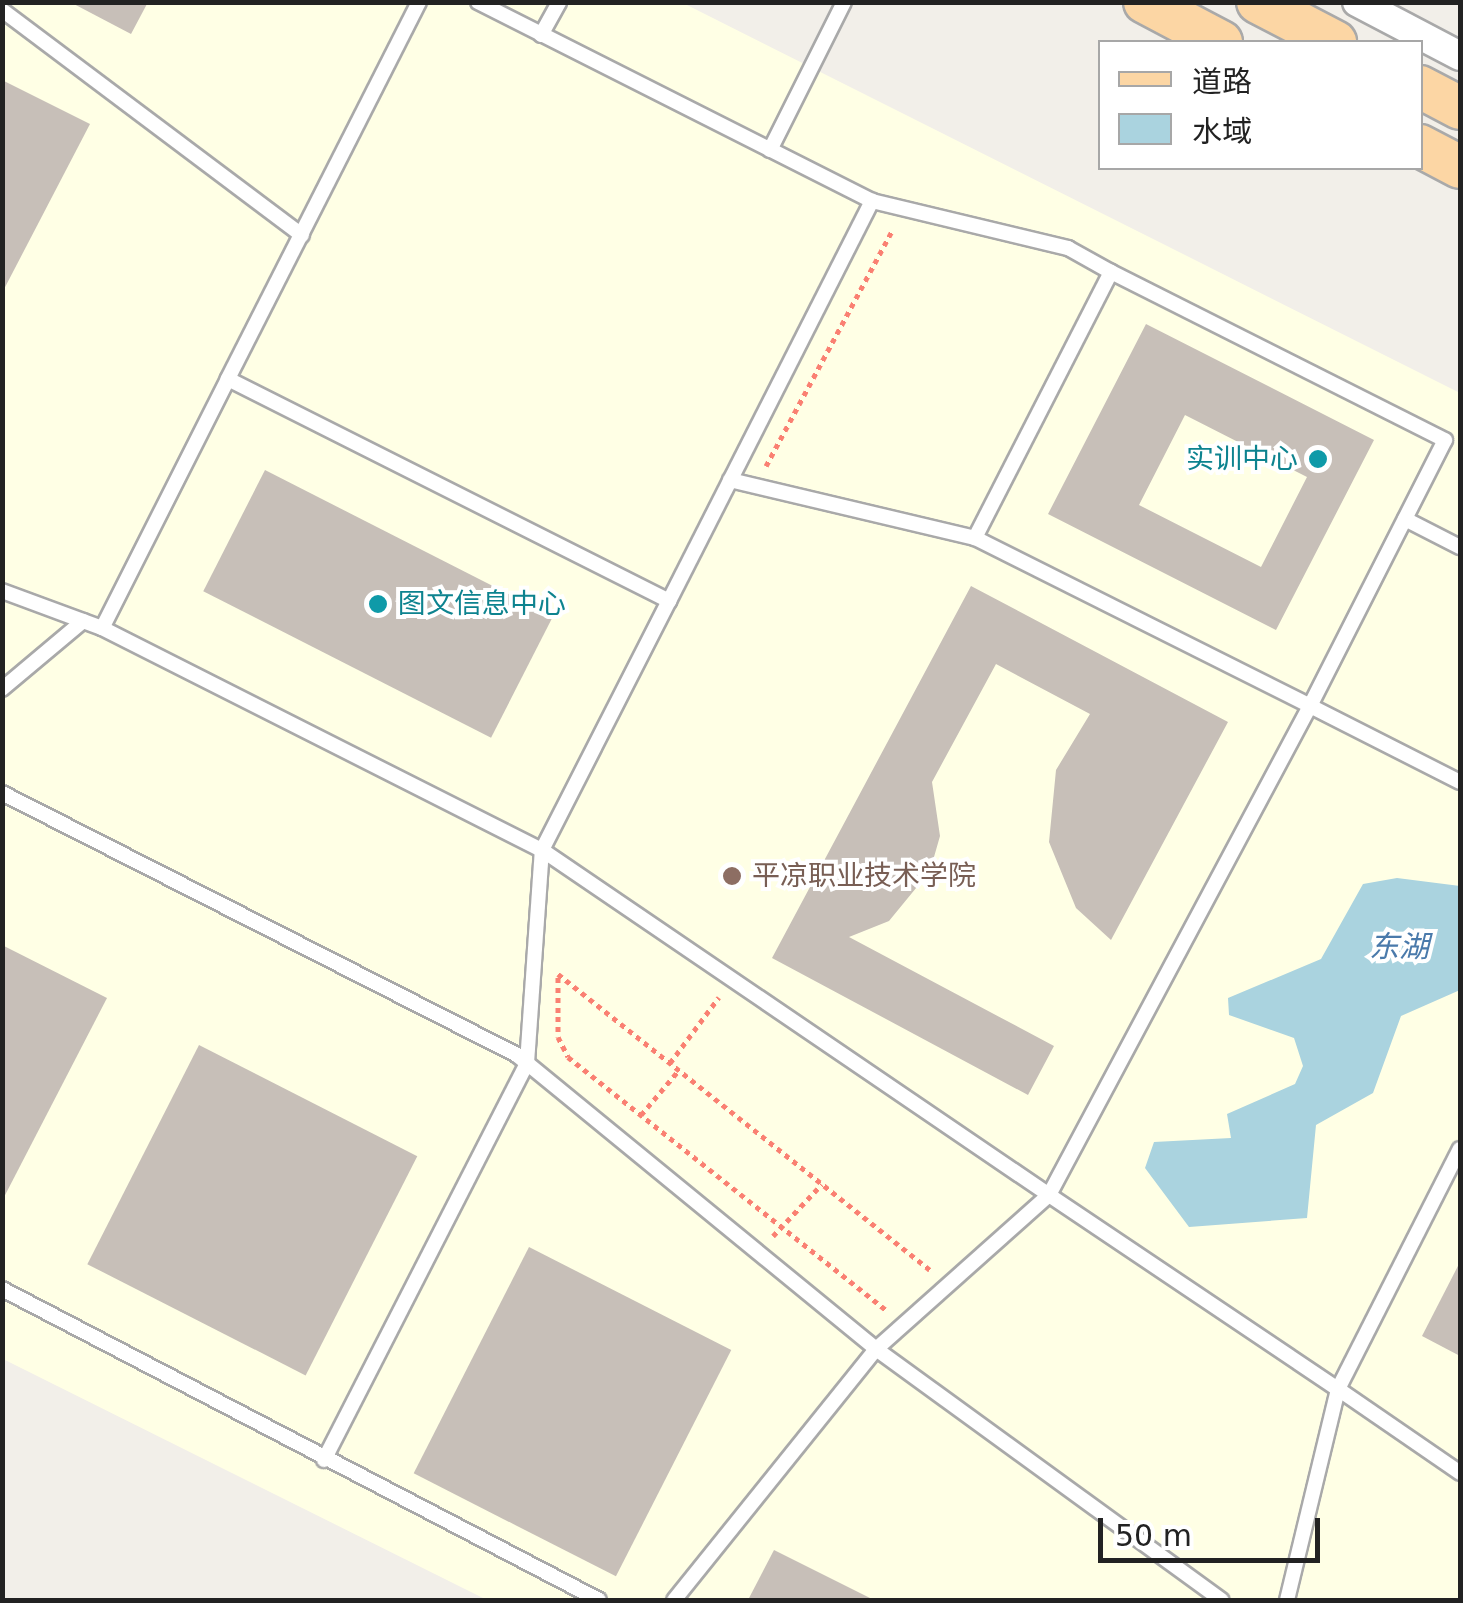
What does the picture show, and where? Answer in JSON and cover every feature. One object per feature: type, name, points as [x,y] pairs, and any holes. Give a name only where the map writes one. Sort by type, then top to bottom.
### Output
[{"type":"main road","points":[[1145,2],[1218,40]]},
{"type":"main road","points":[[1258,2],[1331,40]]},
{"type":"main road","points":[[1423,89],[1460,108]]},
{"type":"main road","points":[[1423,148],[1460,167]]},
{"type":"street","points":[[1357,2],[1460,56]]},
{"type":"lane","points":[[102,628],[420,2]]},
{"type":"lane","points":[[478,2],[872,201],[1068,248],[1445,440],[1310,706],[1049,1195],[876,1349],[674,1600]]},
{"type":"lane","points":[[542,34],[558,2]]},
{"type":"lane","points":[[770,150],[844,2]]},
{"type":"lane","points":[[2,10],[302,234]]},
{"type":"lane","points":[[324,1460],[526,1063],[542,850],[872,201]]},
{"type":"lane","points":[[975,538],[1110,272]]},
{"type":"lane","points":[[228,378],[669,601]]},
{"type":"lane","points":[[730,480],[975,538],[1460,782]]},
{"type":"lane","points":[[1405,519],[1460,547]]},
{"type":"lane","points":[[2,590],[102,628],[542,850],[1460,1473]]},
{"type":"lane","points":[[2,688],[83,621]]},
{"type":"lane","points":[[2,793],[526,1063],[876,1349],[1222,1600]]},
{"type":"lane","points":[[1287,1600],[1338,1389],[1460,1149]]},
{"type":"lane","points":[[2,1289],[599,1600]]},
{"type":"path","points":[[756,486],[904,209]]},
{"type":"path","points":[[558,955],[558,1036],[568,1057],[904,1324]]},
{"type":"path","points":[[558,974],[948,1285]]},
{"type":"path","points":[[670,1063],[732,979]]},
{"type":"path","points":[[642,1115],[679,1070]]},
{"type":"path","points":[[758,1252],[822,1184]]},
{"type":"shaded area","name":"平凉职业技术学院","points":[[2,3],[683,3],[1460,393],[1460,1600],[487,1600],[3,1359]]},
{"type":"water","name":"东湖","points":[[1397,878],[1460,886],[1460,990],[1401,1016],[1373,1093],[1316,1125],[1307,1218],[1189,1227],[1145,1168],[1154,1142],[1231,1138],[1227,1114],[1295,1084],[1303,1066],[1294,1038],[1229,1015],[1228,998],[1321,959],[1363,884]]},
{"type":"building","points":[[70,2],[148,2],[131,34]]},
{"type":"building","points":[[2,80],[90,124],[2,293]]},
{"type":"building","name":"实训中心","points":[[1146,324],[1374,440],[1276,630],[1048,514]],"holes":[[[1185,415],[1307,477],[1261,567],[1139,505]]]},
{"type":"building","name":"图文信息中心","points":[[265,470],[553,617],[491,738],[203,591]]},
{"type":"building","points":[[971,586],[1228,722],[1111,940],[1076,908],[1049,842],[1056,770],[1090,714],[996,664],[932,782],[940,836],[930,871],[889,921],[849,937],[1054,1046],[1028,1095],[772,958]]},
{"type":"building","points":[[2,945],[107,998],[2,1201]]},
{"type":"building","points":[[199,1045],[417,1156],[306,1375],[87,1264]]},
{"type":"building","points":[[529,1247],[731,1350],[616,1576],[414,1473]]},
{"type":"building","points":[[1460,1262],[1460,1356],[1422,1336]]},
{"type":"building","points":[[774,1550],[874,1600],[748,1600]]},
{"type":"place","name":"实训中心","points":[[1318,459]]},
{"type":"place","name":"图文信息中心","points":[[378,604]]},
{"type":"place","name":"平凉职业技术学院","points":[[732,876]]}]
